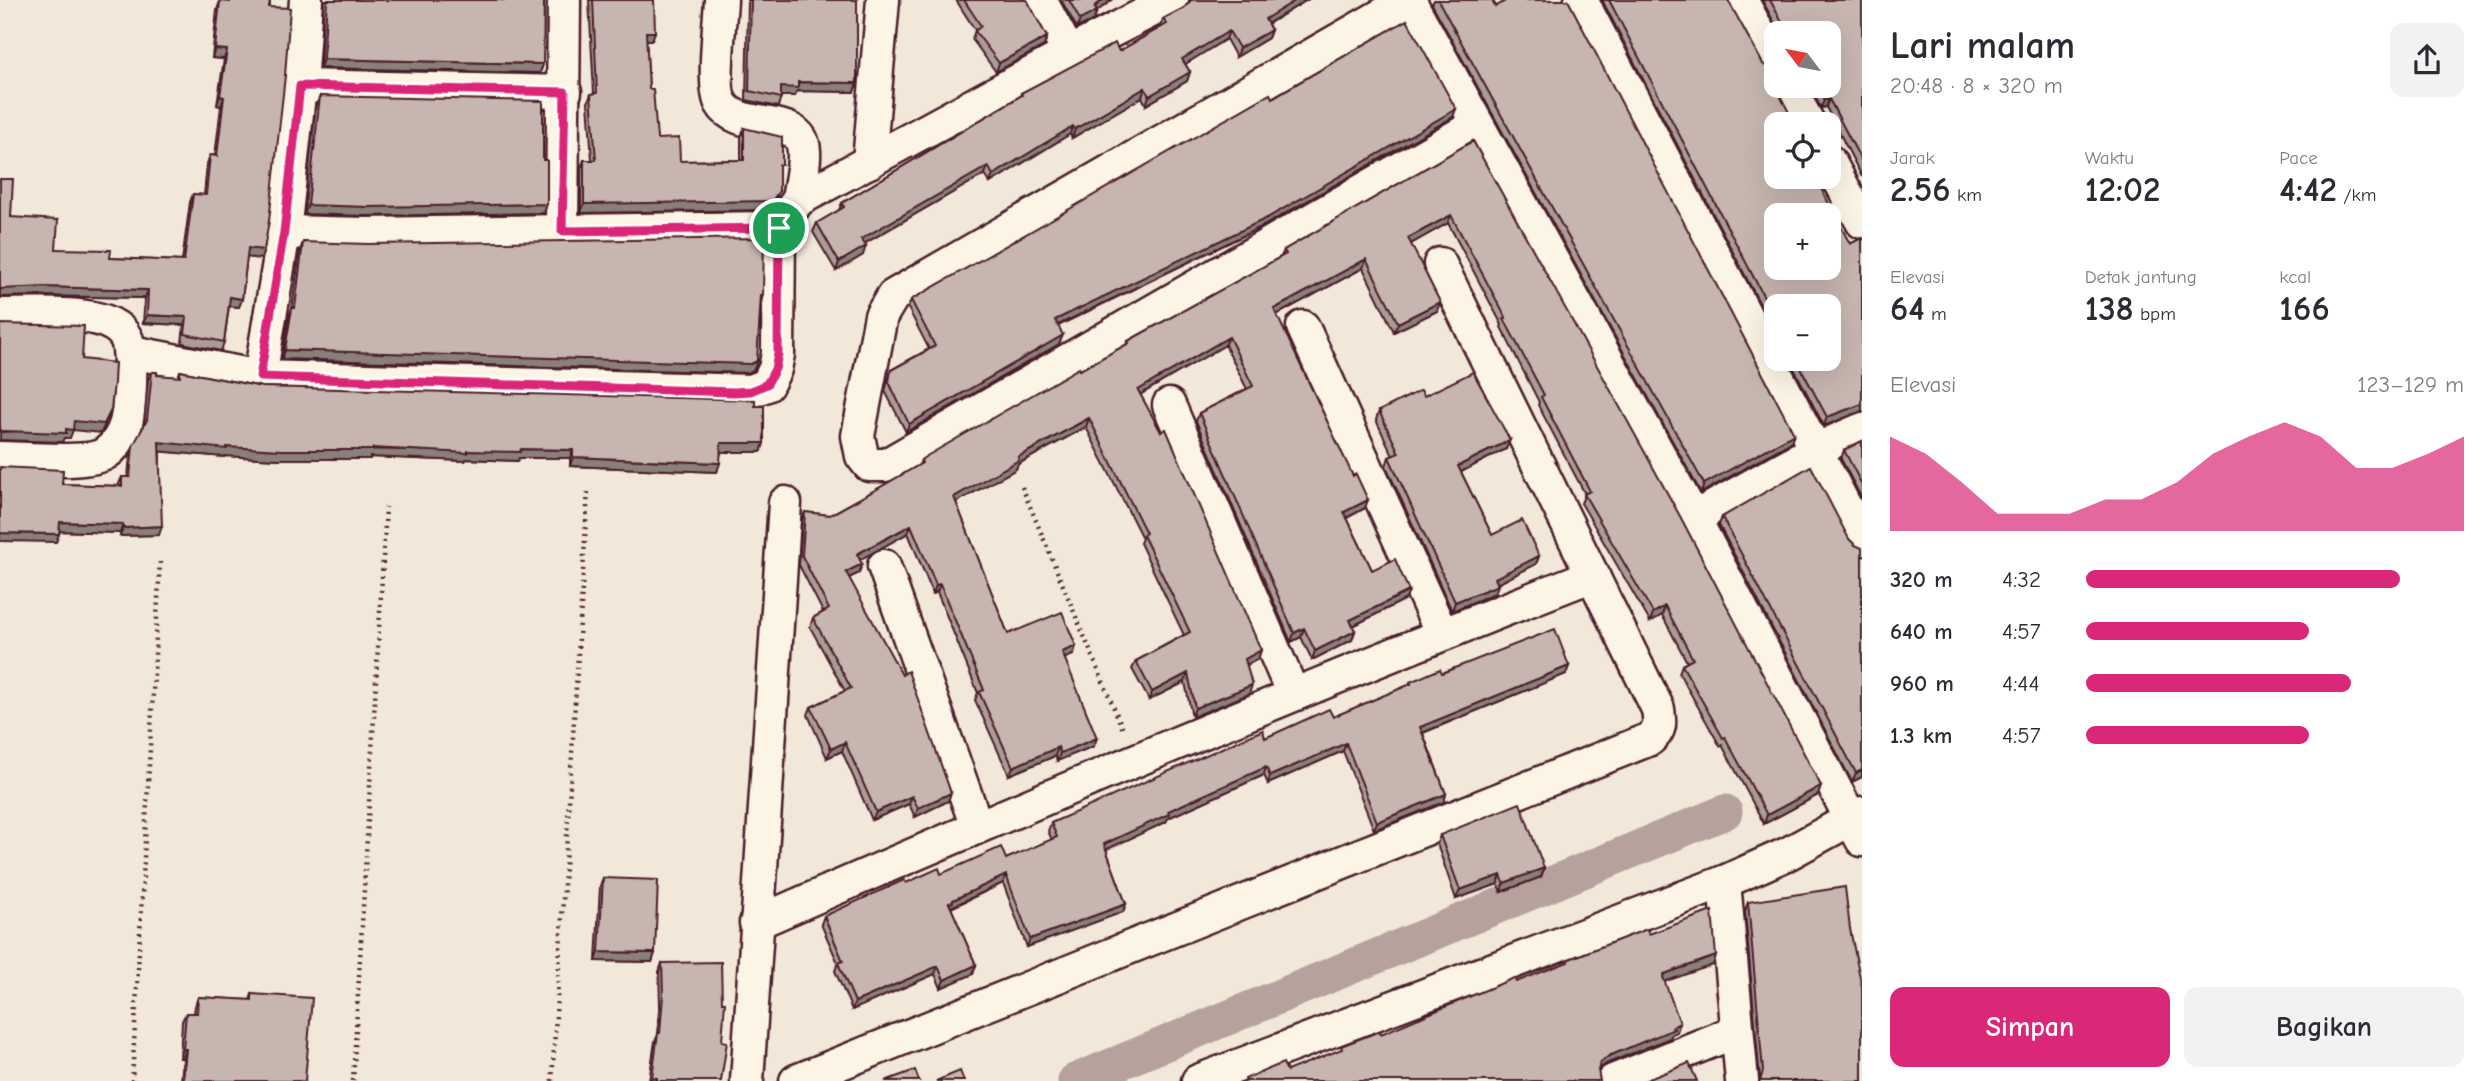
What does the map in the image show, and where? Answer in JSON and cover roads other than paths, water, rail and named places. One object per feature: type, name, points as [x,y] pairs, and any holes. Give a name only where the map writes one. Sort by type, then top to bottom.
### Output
[{"type":"street","points":[[260,377],[284,232],[300,86],[306,0]]},
{"type":"street","points":[[562,231],[564,0]]},
{"type":"street","points":[[131,352],[260,377],[751,391],[767,384],[775,369],[778,354],[779,228],[798,200],[804,151],[798,136],[786,126],[736,118],[727,112],[719,101],[717,84],[721,0]]},
{"type":"street","points":[[869,162],[883,0]]},
{"type":"street","points":[[1040,0],[1069,52]]},
{"type":"street","points":[[798,200],[1069,52],[1172,0]]},
{"type":"street","points":[[1198,1081],[1724,882],[1858,824],[1694,518],[1409,0],[893,296],[881,316],[858,436],[862,456],[869,465],[886,465],[1476,125]]},
{"type":"street","points":[[1581,0],[1862,539]]},
{"type":"street","points":[[1741,0],[1764,42]]},
{"type":"street","points":[[300,86],[565,92]]},
{"type":"street","points":[[1841,183],[1862,222]]},
{"type":"street","points":[[284,232],[365,234],[779,228]]},
{"type":"street","points":[[796,1081],[1650,739],[1657,733],[1660,724],[1658,709],[1440,264]]},
{"type":"street","points":[[0,314],[91,317],[108,322],[119,329],[131,352],[126,423],[119,439],[105,454],[89,460],[0,458]]},
{"type":"street","points":[[1303,327],[1441,634]]},
{"type":"street","points":[[1169,405],[1293,694]]},
{"type":"street","points":[[1694,518],[1815,450],[1862,429]]},
{"type":"street","points":[[747,1081],[785,503]]},
{"type":"street","points":[[884,566],[978,827]]},
{"type":"street","points":[[756,923],[1293,694],[1593,575]]},
{"type":"street","points":[[1724,882],[1742,1081]]},
{"type":"street","points":[[1613,1081],[1737,1031]]},
{"type":"waterway","points":[[1075,1081],[1725,812]]}]
